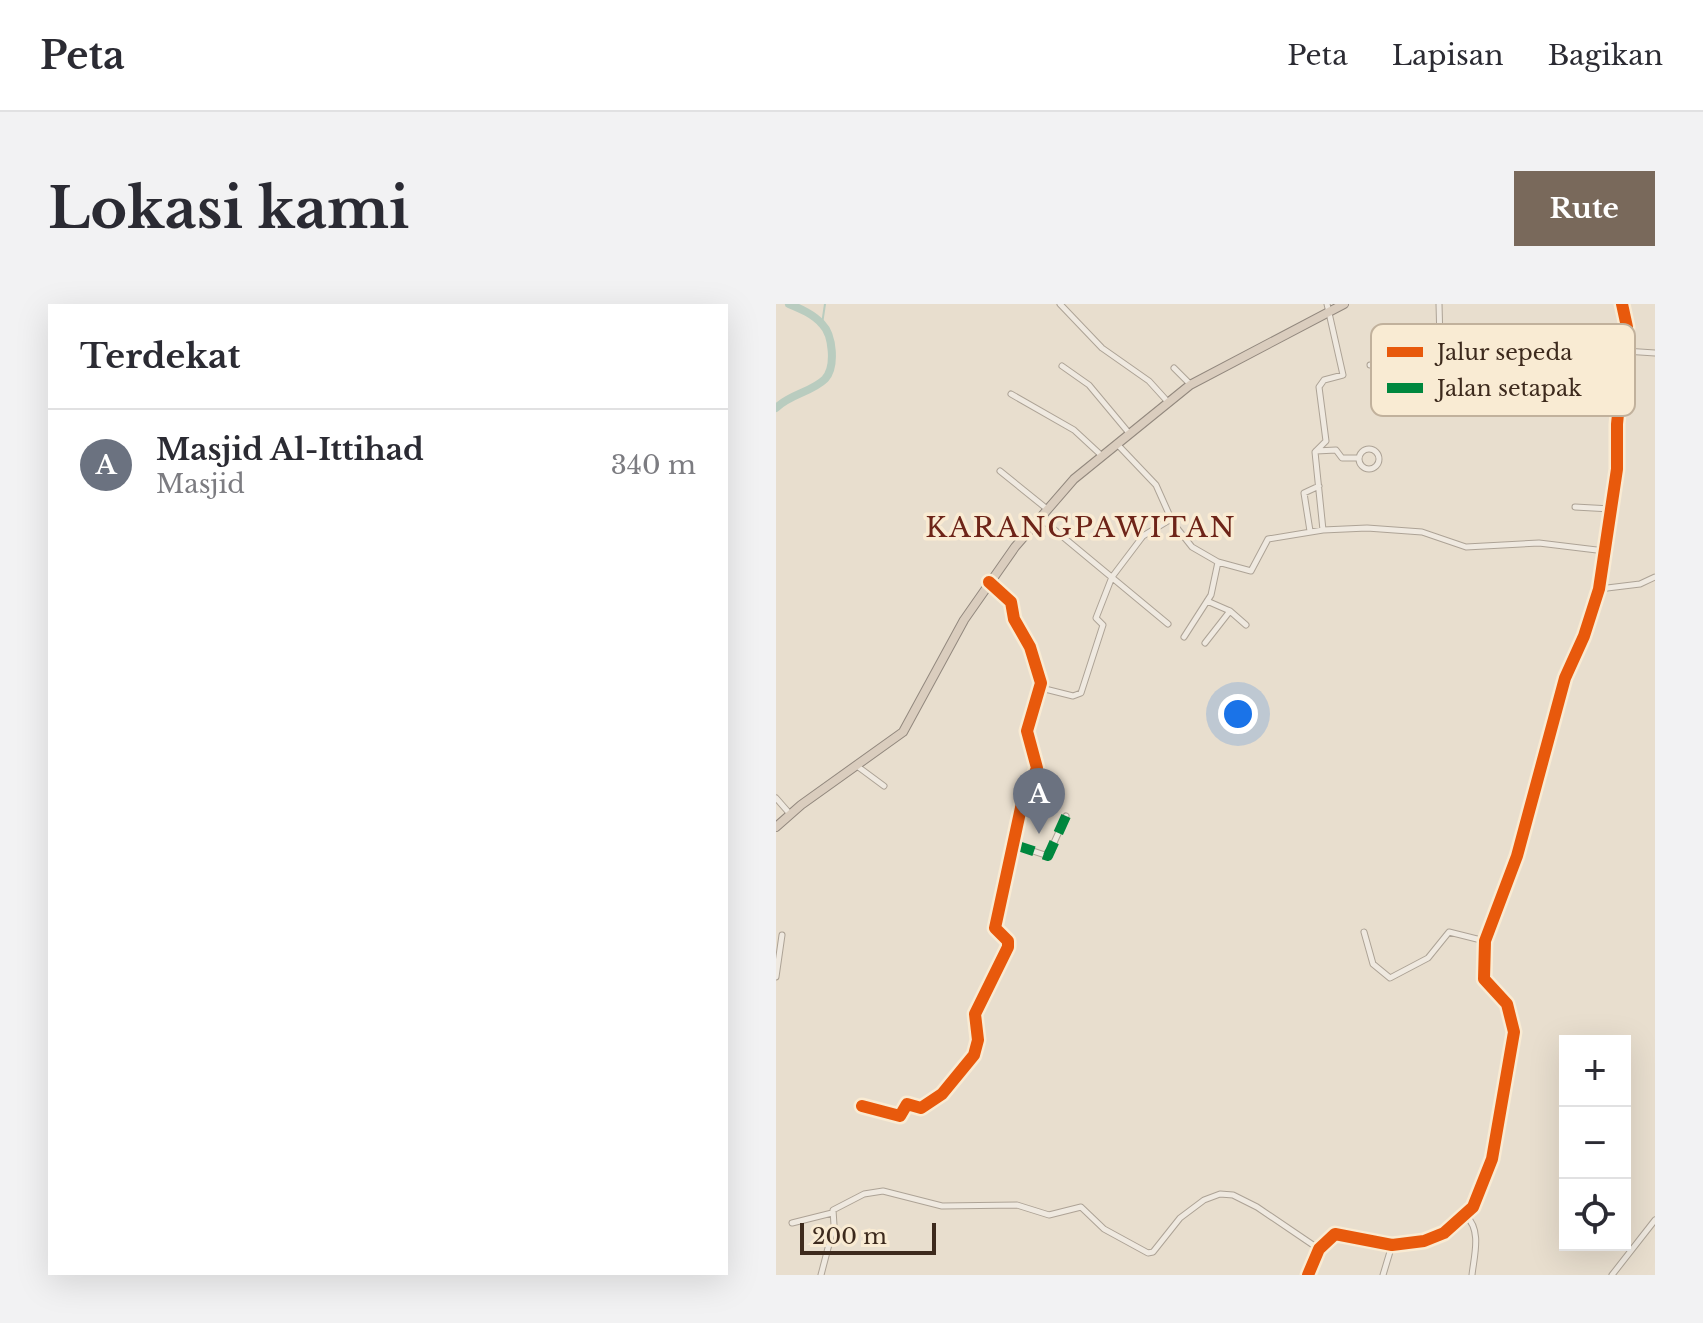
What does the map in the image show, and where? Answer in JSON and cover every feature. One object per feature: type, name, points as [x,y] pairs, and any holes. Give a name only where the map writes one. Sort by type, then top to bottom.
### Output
[{"type":"highway","points":[[776,827],[857,765],[888,747],[906,729],[964,620],[989,582],[1039,517],[1101,455],[1190,385],[1327,308],[1344,304]]},
{"type":"street","points":[[1060,304],[1102,348],[1147,379],[1169,402]]},
{"type":"street","points":[[1439,304],[1440,324]]},
{"type":"street","points":[[1622,304],[1626,324]]},
{"type":"street","points":[[1315,451],[1326,441],[1320,385],[1343,375],[1327,308]]},
{"type":"street","points":[[1635,352],[1655,353]]},
{"type":"street","points":[[1062,366],[1089,385],[1129,433]]},
{"type":"street","points":[[1174,368],[1190,385]]},
{"type":"street","points":[[1011,394],[1074,430],[1101,455]]},
{"type":"street","points":[[1308,1275],[1319,1249],[1338,1234],[1392,1245],[1439,1236],[1466,1216],[1490,1167],[1514,1039],[1509,1008],[1484,979],[1485,941],[1517,856],[1565,678],[1584,636],[1599,589],[1611,509],[1618,416]]},
{"type":"street","points":[[1116,443],[1156,485],[1171,519],[1192,547],[1218,562],[1251,571],[1268,539],[1323,530],[1415,531],[1466,547],[1539,543],[1605,551]]},
{"type":"street","points":[[1315,451],[1336,450],[1342,458],[1359,458]]},
{"type":"street","points":[[1363,450],[1377,451],[1377,466],[1360,466],[1359,458],[1363,450]]},
{"type":"street","points":[[1315,451],[1323,530]]},
{"type":"street","points":[[1000,471],[1047,509]]},
{"type":"street","points":[[1310,531],[1304,493],[1319,486]]},
{"type":"street","points":[[1575,507],[1611,509]]},
{"type":"street","points":[[1039,517],[1168,624]]},
{"type":"street","points":[[1041,688],[1073,696],[1081,693],[1103,626],[1096,618],[1112,577],[1143,536],[1171,519]]},
{"type":"street","points":[[1184,637],[1207,601],[1218,562]]},
{"type":"street","points":[[1599,589],[1640,584],[1655,577]]},
{"type":"street","points":[[862,1106],[901,1116],[907,1104],[921,1108],[940,1097],[969,1063],[978,1040],[975,1014],[1008,947],[1006,939],[995,930],[1022,803],[1037,768],[1027,731],[1041,688],[1036,661],[1014,619],[1011,602],[989,582]]},
{"type":"street","points":[[1207,601],[1230,611],[1246,625]]},
{"type":"street","points":[[1205,643],[1230,611]]},
{"type":"street","points":[[857,765],[884,786]]},
{"type":"street","points":[[776,798],[791,815]]},
{"type":"street","points":[[1015,845],[1048,856],[1066,816]]},
{"type":"street","points":[[1364,932],[1373,964],[1390,978],[1428,958],[1449,932],[1485,941]]},
{"type":"street","points":[[776,977],[782,935]]},
{"type":"street","points":[[792,1223],[832,1213],[846,1201],[877,1191],[942,1206],[1017,1205],[1049,1215],[1081,1207],[1104,1229],[1148,1253],[1187,1212],[1213,1195],[1227,1194],[1257,1207],[1319,1249]]},
{"type":"street","points":[[821,1275],[834,1222],[832,1213]]},
{"type":"street","points":[[1466,1216],[1473,1225],[1475,1239],[1472,1275]]},
{"type":"street","points":[[1612,1275],[1619,1261],[1655,1220]]},
{"type":"street","points":[[1383,1275],[1392,1245]]},
{"type":"waterway","points":[[776,408],[825,379],[831,367],[832,351],[826,329],[811,315],[789,304]]},
{"type":"waterway","points":[[822,324],[825,304]]},
{"type":"marked path","points":[[1015,845],[1048,856],[1066,816]]},
{"type":"cycle path","points":[[1622,304],[1626,324]]},
{"type":"cycle path","points":[[1308,1275],[1319,1249],[1335,1234],[1392,1245],[1424,1241],[1444,1233],[1473,1207],[1492,1159],[1514,1032],[1507,1004],[1484,979],[1485,941],[1517,856],[1565,678],[1584,636],[1599,589],[1617,469],[1618,416]]},
{"type":"cycle path","points":[[862,1106],[900,1116],[907,1104],[921,1108],[942,1094],[974,1055],[978,1040],[975,1014],[1008,947],[1008,941],[995,928],[1022,803],[1037,768],[1027,731],[1041,683],[1030,647],[1014,619],[1011,602],[989,582]]},
{"type":"place","name":"Masjid Al-Ittihad","points":[[1039,834]]},
{"type":"district","name":"KARANGPAWITAN","points":[[1081,527]]}]
